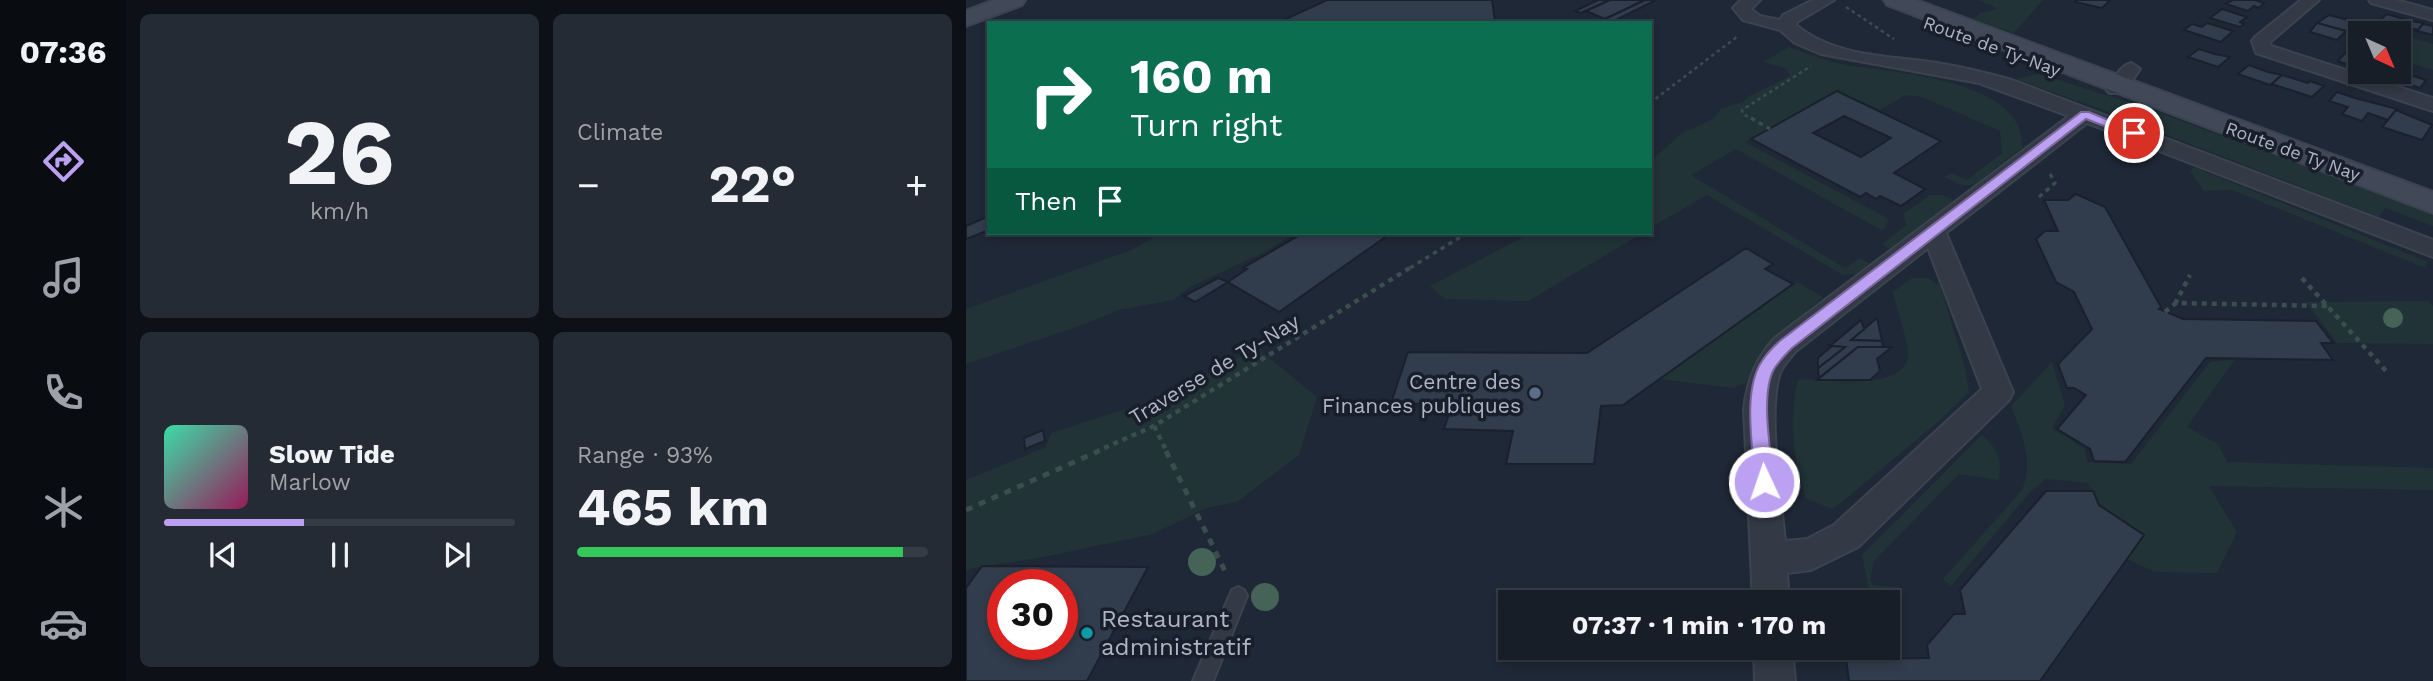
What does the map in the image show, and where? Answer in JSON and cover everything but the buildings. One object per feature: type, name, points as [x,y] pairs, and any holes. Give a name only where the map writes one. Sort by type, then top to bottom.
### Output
[{"type":"main road","points":[[966,19],[1014,0]]},
{"type":"main road","name":"Route de Ty-Nay","points":[[1895,0],[2122,82],[2153,100]]},
{"type":"main road","name":"Route de Ty-Nay","points":[[1860,1],[2039,65],[2122,82]]},
{"type":"main road","name":"Route de Ty Nay","points":[[2153,100],[2433,203]]},
{"type":"street","points":[[1752,0],[1741,8],[1742,11],[1761,21],[1787,26],[1803,41],[1831,51],[1924,65],[1997,81],[2433,249]]},
{"type":"street","points":[[1787,26],[1789,19],[1826,0]]},
{"type":"street","points":[[2311,0],[2261,41],[2262,49],[2433,105]]},
{"type":"street","points":[[2377,0],[2433,15]]},
{"type":"street","points":[[1770,590],[1759,409],[1762,378],[1768,364],[1786,344],[2085,114]]},
{"type":"street","points":[[1769,559],[1811,554],[1846,536],[1998,392],[1933,230]]},
{"type":"street","points":[[1774,660],[1775,681]]},
{"type":"lane","points":[[1203,681],[1238,596]]},
{"type":"path","points":[[1860,1],[1844,5],[1876,29],[1920,54],[1924,65]]},
{"type":"path","points":[[1652,102],[1761,21]]},
{"type":"path","points":[[1770,128],[1742,114],[1742,110],[1810,67]]},
{"type":"path","name":"Traverse de Ty-Nay","points":[[966,510],[1154,426],[1464,235]]},
{"type":"path","points":[[2165,312],[2175,304],[2190,275]]},
{"type":"path","points":[[2302,278],[2386,371]]},
{"type":"path","points":[[2175,304],[2327,306]]},
{"type":"path","points":[[1154,426],[1238,596]]},
{"type":"shaded area","points":[[1979,0],[2043,0],[2014,33],[1974,19],[1980,13],[1998,9]]},
{"type":"shaded area","points":[[2412,38],[2433,44],[2433,70],[2412,64]]},
{"type":"shaded area","points":[[1789,47],[1839,63],[1923,76],[1954,84],[1981,94],[2004,107],[2018,125],[2022,148],[1974,185],[1961,185],[1944,177],[1952,173],[1967,180],[2002,153],[2000,131],[1922,97],[1906,95],[1880,110],[1837,91],[1745,142],[1889,219],[1883,231],[1736,149],[1691,175],[1845,268],[1860,258],[1871,264],[1856,274],[1843,275],[1707,195],[1652,227],[1652,160],[1682,133],[1713,119],[1722,108],[1743,102],[1749,96],[1790,76],[1786,68],[1763,62]]},
{"type":"shaded area","points":[[2039,74],[2141,106],[2433,214],[2433,226],[2385,208],[2379,217],[2015,79]]},
{"type":"shaded area","points":[[2194,167],[2428,262],[2425,268],[2232,190],[2204,191],[2190,171]]},
{"type":"shaded area","points":[[1930,195],[1942,195],[1954,200],[1890,249],[1882,244],[1907,225],[1903,214]]},
{"type":"shaded area","points":[[1158,235],[1292,235],[1265,252],[1190,287],[1173,300],[1119,310],[1080,326],[966,364],[966,309],[1131,250]]},
{"type":"shaded area","points":[[1527,235],[1640,235],[1528,301],[1445,299],[1430,286]]},
{"type":"shaded area","points":[[1912,278],[1928,278],[1940,286],[1964,364],[1969,392],[1939,421],[1831,509],[1806,498],[1802,484],[1795,454],[1793,423],[1798,379],[1861,381],[1893,375],[1903,367],[1908,350],[1893,292]]},
{"type":"shaded area","points":[[1797,282],[1823,297],[1762,350],[1746,383],[1732,388],[1660,379]]},
{"type":"shaded area","points":[[2428,301],[2433,306],[2433,344],[2337,343],[2306,302]]},
{"type":"shaded area","points":[[1257,348],[1317,397],[1299,455],[1237,502],[1206,508],[1153,534],[966,571],[966,480],[1046,447],[1051,433],[1156,399]]},
{"type":"shaded area","points":[[2235,359],[2187,427],[2218,444],[2227,462],[2433,468],[2433,490],[2209,486],[2237,532],[2217,573],[2155,572],[2127,559],[2144,534],[2099,505],[2088,483],[2046,479],[2031,491],[1951,586],[1943,579],[2022,490],[2027,458],[2011,406],[2052,362],[2065,405],[2052,428],[2085,449],[2087,462],[2131,464],[2210,362]]},
{"type":"shaded area","points":[[1982,435],[1992,445],[1998,454],[1999,480],[1959,474],[1874,561],[1870,581],[1873,585],[1900,587],[1897,590],[1869,590],[1862,555]]},
{"type":"place","name":"Centre des Finances publiques","points":[[1535,393]]},
{"type":"place","name":"Restaurant administratif","points":[[1087,633]]},
{"type":"route","points":[[1764,482],[1760,393],[1762,378],[1776,353],[1890,262],[2085,114],[2134,133]]}]
